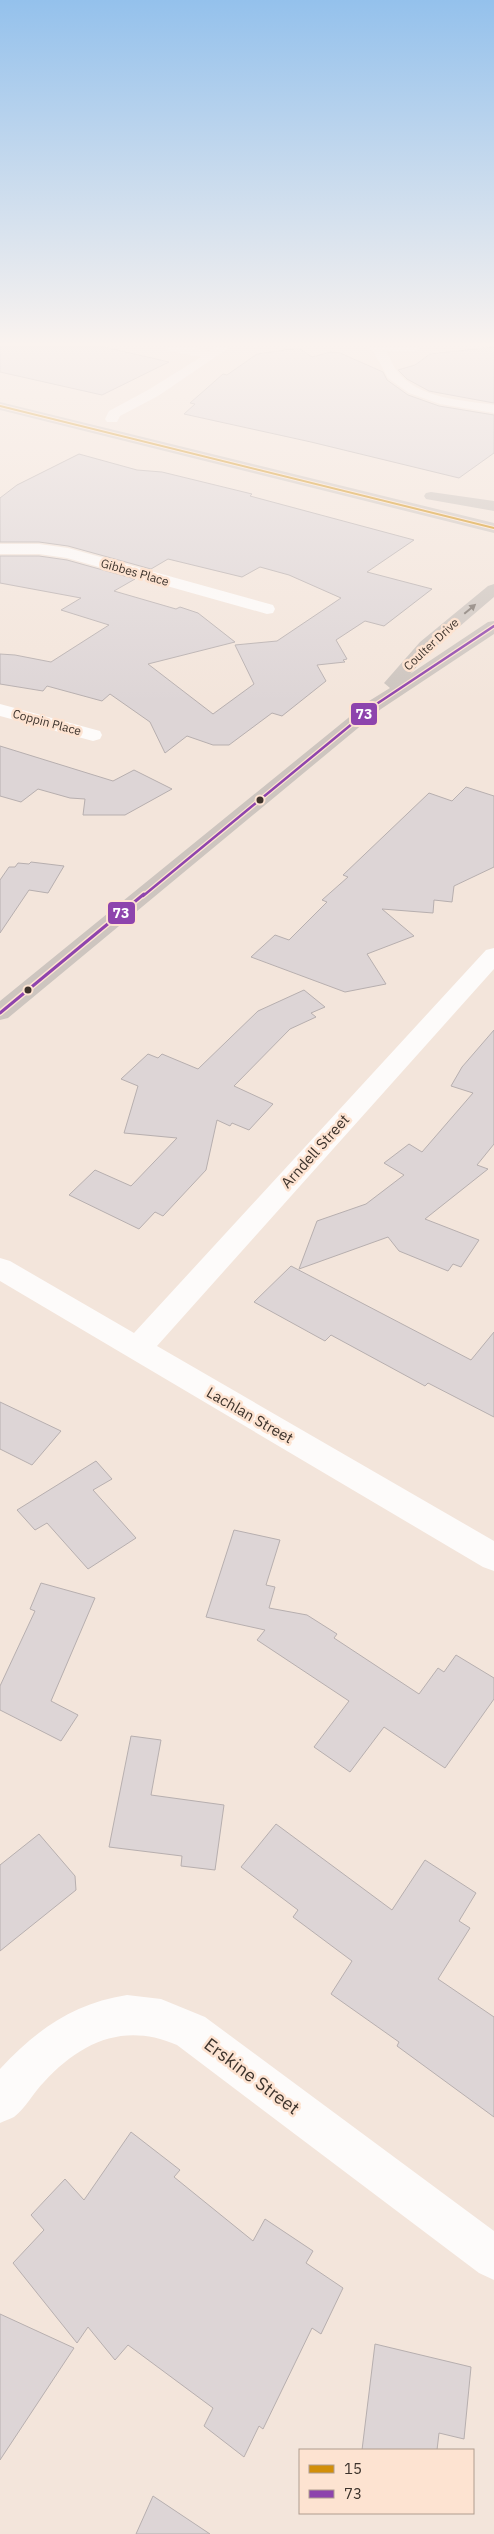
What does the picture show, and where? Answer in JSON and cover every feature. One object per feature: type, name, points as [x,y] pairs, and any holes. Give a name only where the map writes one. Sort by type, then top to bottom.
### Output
[{"type":"main road","points":[[241,465],[494,528]]},
{"type":"main road","points":[[494,506],[422,494],[494,511]]},
{"type":"main road","points":[[467,521],[494,536]]},
{"type":"main road","name":"Coulter Drive","points":[[375,705],[426,646],[492,589]]},
{"type":"main road","name":"Coulter Drive","points":[[0,1013],[375,705],[494,626]]},
{"type":"street","name":"Gibbes Place","points":[[0,548],[39,549],[68,553],[267,609]]},
{"type":"street","name":"Coppin Place","points":[[0,710],[93,735]]},
{"type":"street","name":"Arndell Street","points":[[136,1348],[494,955]]},
{"type":"street","name":"Lachlan Street","points":[[2,1270],[494,1557]]},
{"type":"street","name":"Erskine Street","points":[[0,2102],[18,2077],[60,2038],[105,2017],[151,2017],[191,2030],[494,2258]]},
{"type":"building","points":[[56,465],[120,465],[137,470],[162,472],[252,494],[250,496],[414,540],[367,572],[432,589],[384,626],[365,621],[336,640],[347,659],[343,660],[345,662],[317,665],[326,681],[282,716],[272,713],[229,745],[213,745],[187,736],[165,753],[150,722],[110,694],[102,701],[47,686],[43,691],[0,684],[0,654],[51,662],[109,625],[61,610],[81,598],[0,583],[0,556],[39,556],[67,560],[135,579],[114,591],[176,609],[180,607],[198,613],[235,642],[148,664],[213,714],[254,684],[235,645],[277,641],[341,598],[289,575],[260,567],[242,577],[168,559],[151,569],[68,546],[39,542],[0,542],[0,498],[17,485]]},
{"type":"building","points":[[407,465],[477,465],[459,478]]},
{"type":"building","points":[[0,746],[113,781],[134,770],[172,789],[125,815],[83,815],[85,799],[70,798],[38,789],[21,802],[0,796]]},
{"type":"building","points":[[466,787],[494,796],[494,867],[454,886],[452,902],[434,900],[433,913],[382,909],[414,936],[367,954],[386,984],[345,992],[251,957],[275,935],[289,940],[327,902],[322,900],[348,877],[343,875],[429,793],[452,801]]},
{"type":"building","points":[[31,862],[64,866],[48,893],[29,890],[0,933],[0,880],[9,867],[15,867],[18,863],[29,864]]},
{"type":"building","points":[[304,990],[325,1007],[311,1013],[316,1017],[290,1029],[234,1086],[273,1104],[249,1130],[232,1123],[230,1126],[217,1120],[206,1170],[163,1216],[155,1212],[139,1229],[69,1195],[95,1170],[131,1186],[177,1138],[124,1133],[138,1086],[121,1079],[148,1054],[158,1058],[162,1054],[198,1069],[258,1011]]},
{"type":"building","points":[[494,1030],[494,1144],[477,1165],[488,1169],[425,1219],[479,1240],[461,1267],[453,1264],[448,1271],[399,1251],[388,1237],[299,1269],[317,1221],[366,1204],[404,1175],[384,1163],[409,1144],[422,1152],[473,1093],[451,1086],[462,1067]]},
{"type":"building","points":[[291,1266],[471,1360],[494,1332],[494,1417],[428,1383],[425,1386],[331,1335],[325,1341],[254,1302]]},
{"type":"building","points":[[0,1402],[61,1431],[32,1465],[0,1449]]},
{"type":"building","points":[[96,1461],[112,1479],[93,1490],[136,1538],[88,1569],[47,1523],[35,1530],[17,1510]]},
{"type":"building","points":[[234,1530],[280,1540],[266,1585],[275,1587],[269,1608],[307,1615],[337,1634],[334,1638],[419,1694],[438,1668],[444,1672],[456,1655],[494,1678],[494,1699],[445,1768],[384,1727],[350,1772],[314,1747],[349,1701],[257,1640],[265,1630],[206,1617]]},
{"type":"building","points":[[41,1583],[95,1598],[51,1701],[78,1715],[61,1741],[0,1710],[0,1686],[35,1611],[30,1609]]},
{"type":"building","points":[[131,1736],[161,1740],[151,1795],[224,1805],[215,1870],[181,1866],[182,1856],[109,1847]]},
{"type":"building","points":[[276,1824],[392,1910],[425,1860],[476,1893],[459,1921],[470,1928],[438,1979],[494,2017],[494,2117],[397,2046],[399,2042],[331,1994],[352,1961],[293,1917],[298,1910],[241,1867]]},
{"type":"building","points":[[39,1834],[75,1876],[76,1890],[0,1951],[0,1865]]},
{"type":"building","points":[[131,2132],[180,2170],[174,2177],[253,2241],[265,2219],[313,2251],[306,2263],[343,2288],[321,2334],[312,2328],[263,2429],[259,2426],[244,2457],[204,2426],[213,2408],[128,2345],[115,2360],[88,2327],[77,2343],[13,2263],[44,2230],[31,2215],[65,2179],[84,2200]]},
{"type":"building","points":[[0,2314],[74,2348],[0,2460]]},
{"type":"building","points":[[375,2344],[471,2367],[464,2439],[439,2433],[437,2449],[362,2449]]},
{"type":"building","points":[[153,2496],[210,2534],[136,2534]]},
{"type":"transit line","name":"15","points":[[240,465],[494,528]]},
{"type":"transit line","name":"73","points":[[0,1013],[375,705],[494,626]]}]
